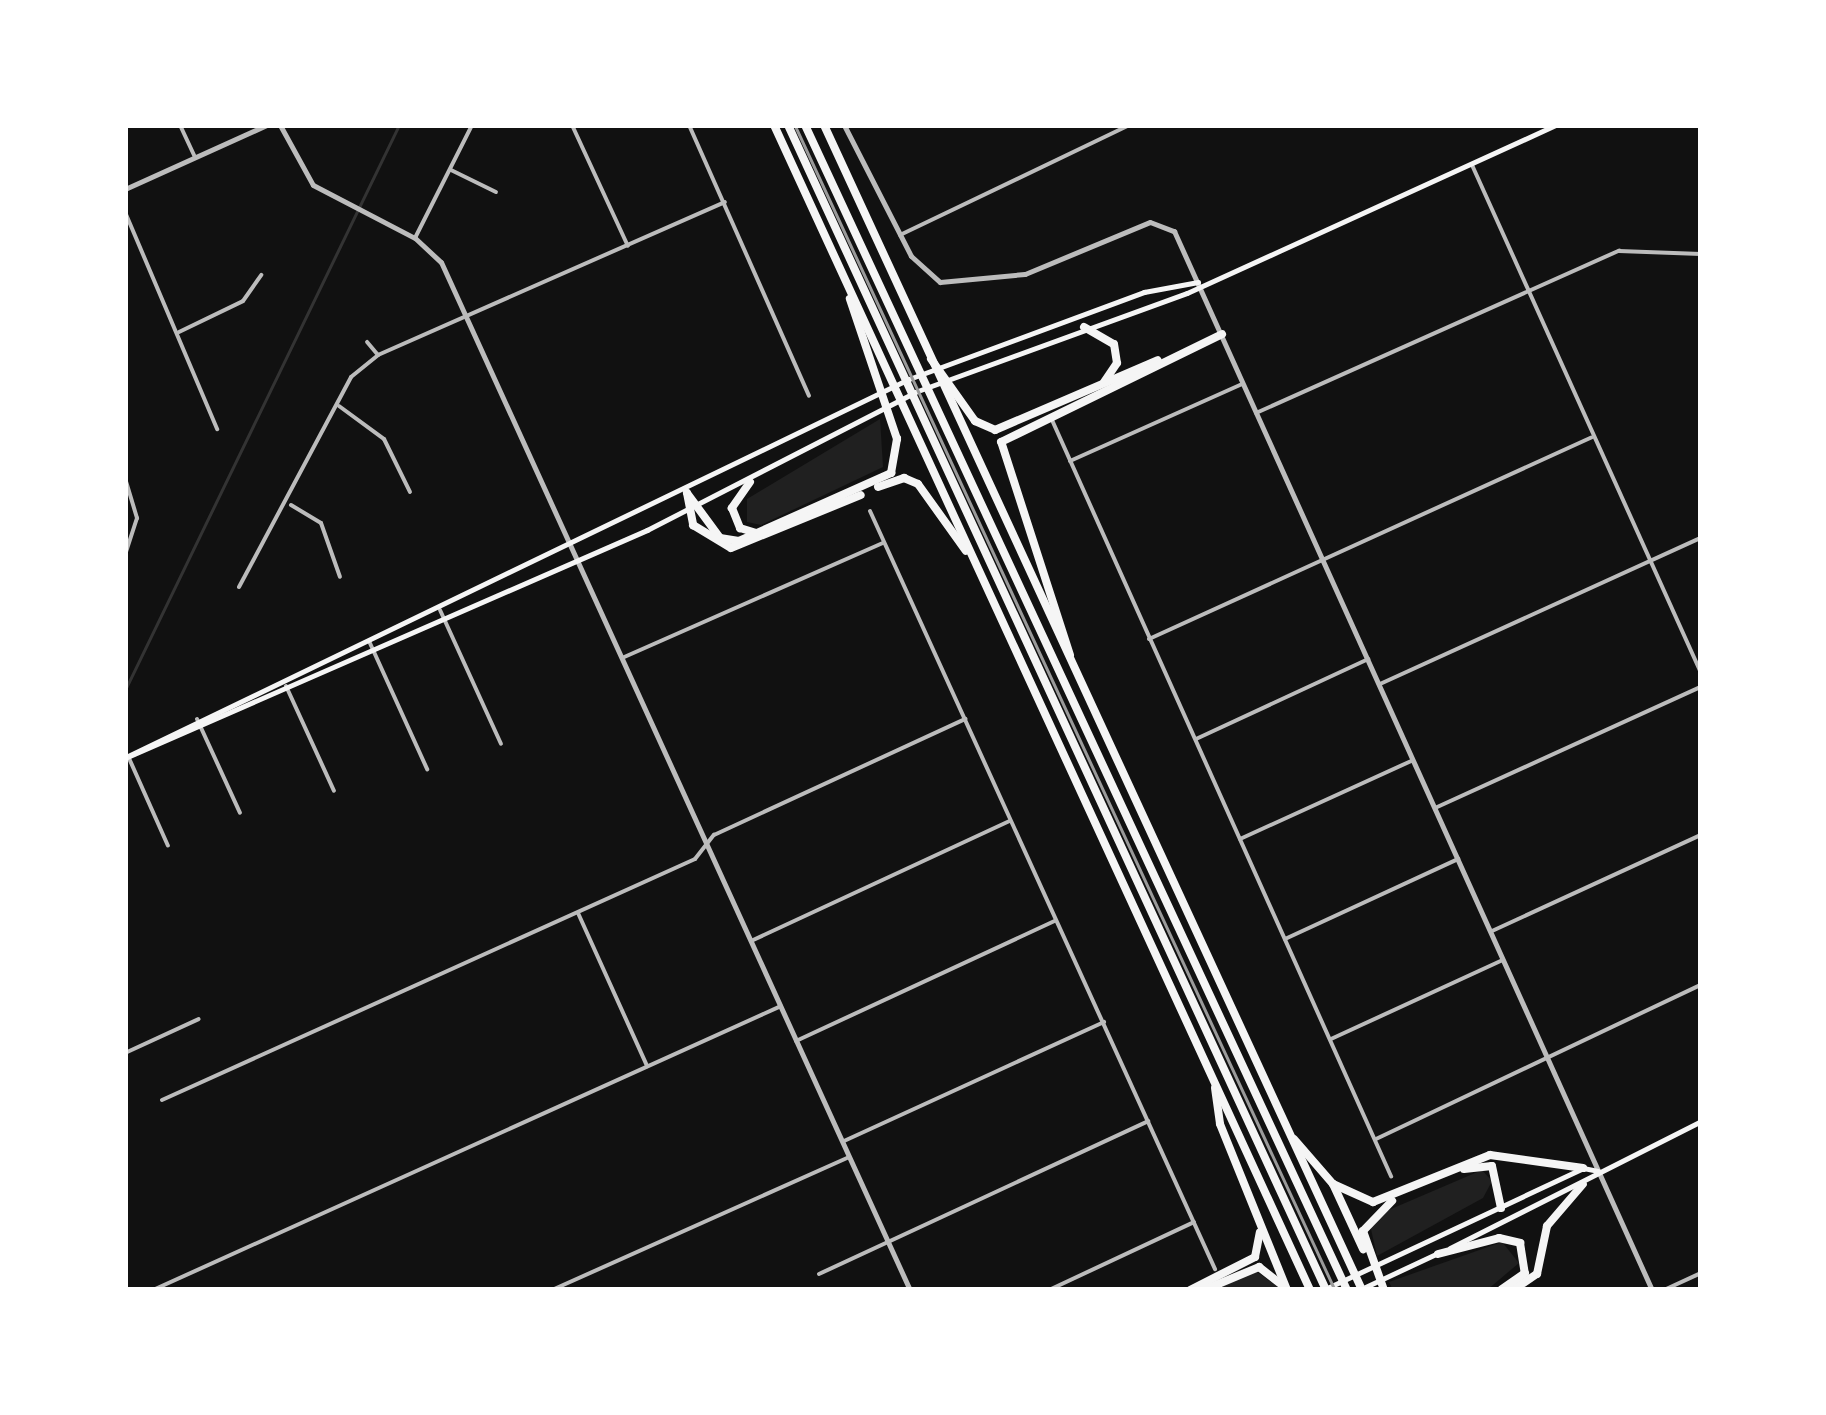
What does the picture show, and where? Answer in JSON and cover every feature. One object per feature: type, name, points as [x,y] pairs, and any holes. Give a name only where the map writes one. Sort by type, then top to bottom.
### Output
[{"type":"highway","points":[[774,125],[1310,1290]]},
{"type":"highway","points":[[788,125],[1324,1288]]},
{"type":"highway","points":[[805,125],[1347,1290]]},
{"type":"highway","points":[[824,125],[1360,1290]]},
{"type":"highway","points":[[687,494],[725,540],[765,531],[891,473],[899,450],[843,275]]},
{"type":"highway","points":[[1084,327],[1109,338],[1117,353],[1096,387]]},
{"type":"highway","points":[[948,389],[975,421],[995,430],[1222,334]]},
{"type":"highway","points":[[1074,674],[1001,442],[1222,334]]},
{"type":"highway","points":[[687,494],[686,512],[722,546],[742,547],[904,478],[926,492],[980,572]]},
{"type":"highway","points":[[750,482],[732,502],[734,516],[748,532],[765,531]]},
{"type":"highway","points":[[1214,1078],[1220,1124],[1286,1290]]},
{"type":"highway","points":[[1292,1138],[1333,1184],[1384,1289]]},
{"type":"highway","points":[[1333,1184],[1373,1202],[1490,1156],[1582,1168]]},
{"type":"highway","points":[[1370,1261],[1363,1231],[1373,1212],[1449,1174],[1492,1166],[1501,1208]]},
{"type":"highway","points":[[1513,1290],[1537,1274],[1547,1226],[1582,1184]]},
{"type":"highway","points":[[1190,1290],[1255,1258],[1258,1223]]},
{"type":"highway","points":[[1438,1254],[1499,1238],[1520,1244],[1525,1272],[1501,1290]]},
{"type":"highway","points":[[1204,1290],[1258,1267],[1286,1290]]},
{"type":"main road","points":[[126,757],[202,730],[700,506],[915,392],[1198,282],[1472,166],[1556,125]]},
{"type":"main road","points":[[126,757],[197,719],[687,494],[969,353],[1198,282]]},
{"type":"main road","points":[[1360,1290],[1582,1184],[1598,1171],[1701,1120]]},
{"type":"main road","points":[[1324,1288],[1582,1168],[1598,1171]]},
{"type":"street","points":[[180,125],[195,158]]},
{"type":"street","points":[[125,189],[267,125]]},
{"type":"street","points":[[280,125],[313,185],[415,238],[441,262],[910,1290]]},
{"type":"street","points":[[415,238],[472,125]]},
{"type":"street","points":[[572,125],[628,246]]},
{"type":"street","points":[[688,125],[810,396]]},
{"type":"street","points":[[844,125],[918,266],[954,286],[1025,274],[1164,223],[1222,334],[1652,1290]]},
{"type":"street","points":[[900,235],[1130,125]]},
{"type":"street","points":[[1472,166],[1701,673]]},
{"type":"street","points":[[451,170],[496,192]]},
{"type":"street","points":[[239,586],[291,505],[351,377],[378,354],[724,202]]},
{"type":"street","points":[[125,212],[179,332],[217,430]]},
{"type":"street","points":[[1256,413],[1633,247],[1701,254]]},
{"type":"street","points":[[179,332],[243,301],[261,275]]},
{"type":"street","points":[[367,342],[378,354]]},
{"type":"street","points":[[1070,462],[1242,384]]},
{"type":"street","points":[[338,405],[384,439],[410,492]]},
{"type":"street","points":[[1052,420],[1391,1176]]},
{"type":"street","points":[[1150,639],[1592,437]]},
{"type":"street","points":[[125,478],[136,534],[125,556]]},
{"type":"street","points":[[291,505],[321,524],[340,577]]},
{"type":"street","points":[[870,511],[1215,1269]]},
{"type":"street","points":[[1380,684],[1701,538]]},
{"type":"street","points":[[622,658],[884,542]]},
{"type":"street","points":[[440,610],[501,744]]},
{"type":"street","points":[[368,642],[427,769]]},
{"type":"street","points":[[1194,740],[1368,659]]},
{"type":"street","points":[[284,680],[334,790]]},
{"type":"street","points":[[1435,808],[1701,687]]},
{"type":"street","points":[[197,719],[240,813]]},
{"type":"street","points":[[162,1100],[695,859],[707,843],[965,719]]},
{"type":"street","points":[[126,757],[168,846]]},
{"type":"street","points":[[1240,839],[1413,760]]},
{"type":"street","points":[[751,941],[1011,820]]},
{"type":"street","points":[[1491,932],[1701,835]]},
{"type":"street","points":[[1286,939],[1458,859]]},
{"type":"street","points":[[578,913],[648,1066]]},
{"type":"street","points":[[796,1041],[1057,920]]},
{"type":"street","points":[[1330,1039],[1503,960]]},
{"type":"street","points":[[1376,1139],[1701,985]]},
{"type":"street","points":[[152,1290],[781,1006]]},
{"type":"street","points":[[125,1053],[199,1019]]},
{"type":"street","points":[[842,1142],[1104,1022]]},
{"type":"street","points":[[818,1274],[1148,1121]]},
{"type":"street","points":[[552,1290],[849,1157]]},
{"type":"street","points":[[1049,1290],[1195,1222]]},
{"type":"street","points":[[1664,1290],[1701,1273]]},
{"type":"shaded area","points":[[880,419],[883,467],[761,525],[747,522],[747,499]]},
{"type":"shaded area","points":[[1482,1170],[1492,1181],[1483,1198],[1377,1256],[1371,1229],[1384,1212]]},
{"type":"shaded area","points":[[1502,1242],[1519,1263],[1487,1290],[1393,1290],[1389,1282]]},
{"type":"shaded area","points":[[1257,1272],[1282,1290],[1214,1290],[1246,1275]]},
{"type":"waterway","points":[[125,690],[399,125]]},
{"type":"railway","points":[[795,125],[1335,1290]]}]
